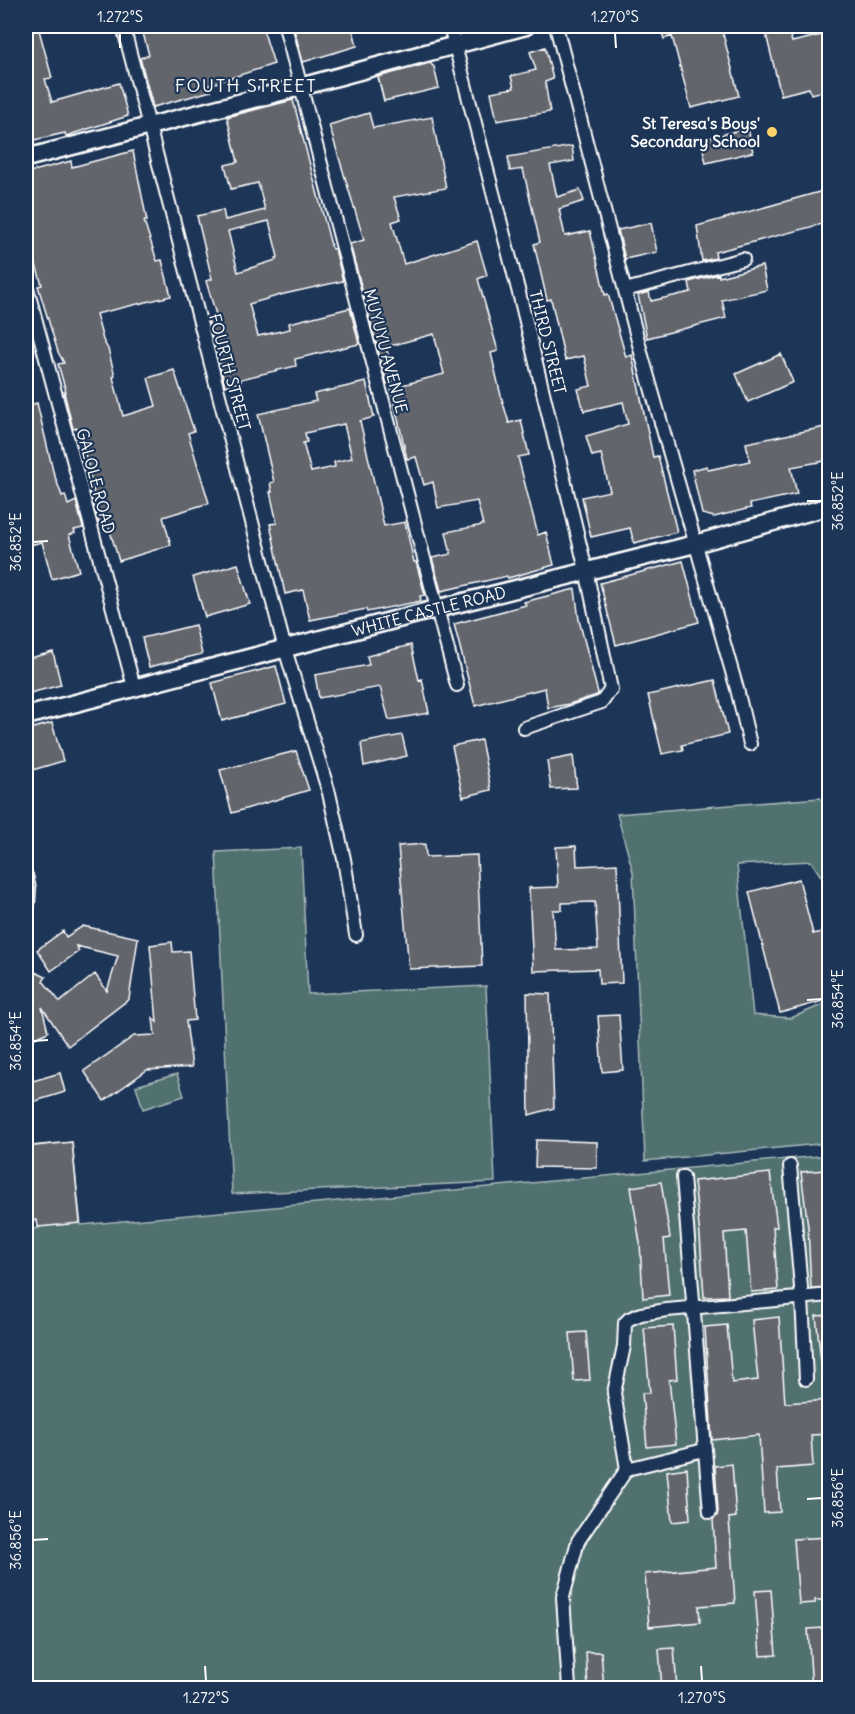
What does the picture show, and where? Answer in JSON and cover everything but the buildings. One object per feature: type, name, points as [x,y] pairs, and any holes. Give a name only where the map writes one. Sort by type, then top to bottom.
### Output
[{"type":"street","name":"FOURTH STREET","points":[[123,26],[285,649],[329,793],[344,859],[356,935]]},
{"type":"street","name":"MUYUYU AVENUE","points":[[285,26],[457,685]]},
{"type":"street","name":"THIRD STREET","points":[[450,26],[521,301],[586,570],[611,689],[602,702],[524,728]]},
{"type":"street","points":[[26,158],[526,26]]},
{"type":"street","points":[[556,26],[625,290],[737,689],[750,744]]},
{"type":"street","points":[[625,290],[743,260]]},
{"type":"street","name":"GALOLE ROAD","points":[[26,284],[134,687]]},
{"type":"street","name":"WHITE CASTLE ROAD","points":[[26,716],[586,570],[695,544],[830,506]]},
{"type":"street","points":[[26,875],[29,889],[26,908]]},
{"type":"street","points":[[790,1166],[802,1298],[806,1379]]},
{"type":"street","points":[[683,1177],[710,1512]]},
{"type":"street","points":[[627,1469],[614,1394],[624,1346],[625,1323],[629,1319],[641,1314],[693,1307],[830,1295]]},
{"type":"street","points":[[569,1689],[563,1598],[578,1541],[627,1469],[704,1450]]},
{"type":"green space","points":[[820,798],[829,808],[829,889],[811,861],[737,865],[753,1015],[791,1018],[829,1002],[829,1143],[645,1161],[633,872],[617,814]]},
{"type":"green space","points":[[301,848],[308,994],[486,986],[495,1182],[232,1194],[216,852]]},
{"type":"green space","points":[[177,1074],[184,1096],[143,1109],[136,1086]]},
{"type":"green space","points":[[72,1142],[81,1225],[829,1155],[829,1688],[26,1688],[26,1230],[39,1228],[29,1146]]},
{"type":"place","name":"St Teresa's Boys' Secondary School","points":[[772,132]]},
{"type":"district","name":"FOUTH STREET","points":[[246,85]]}]
